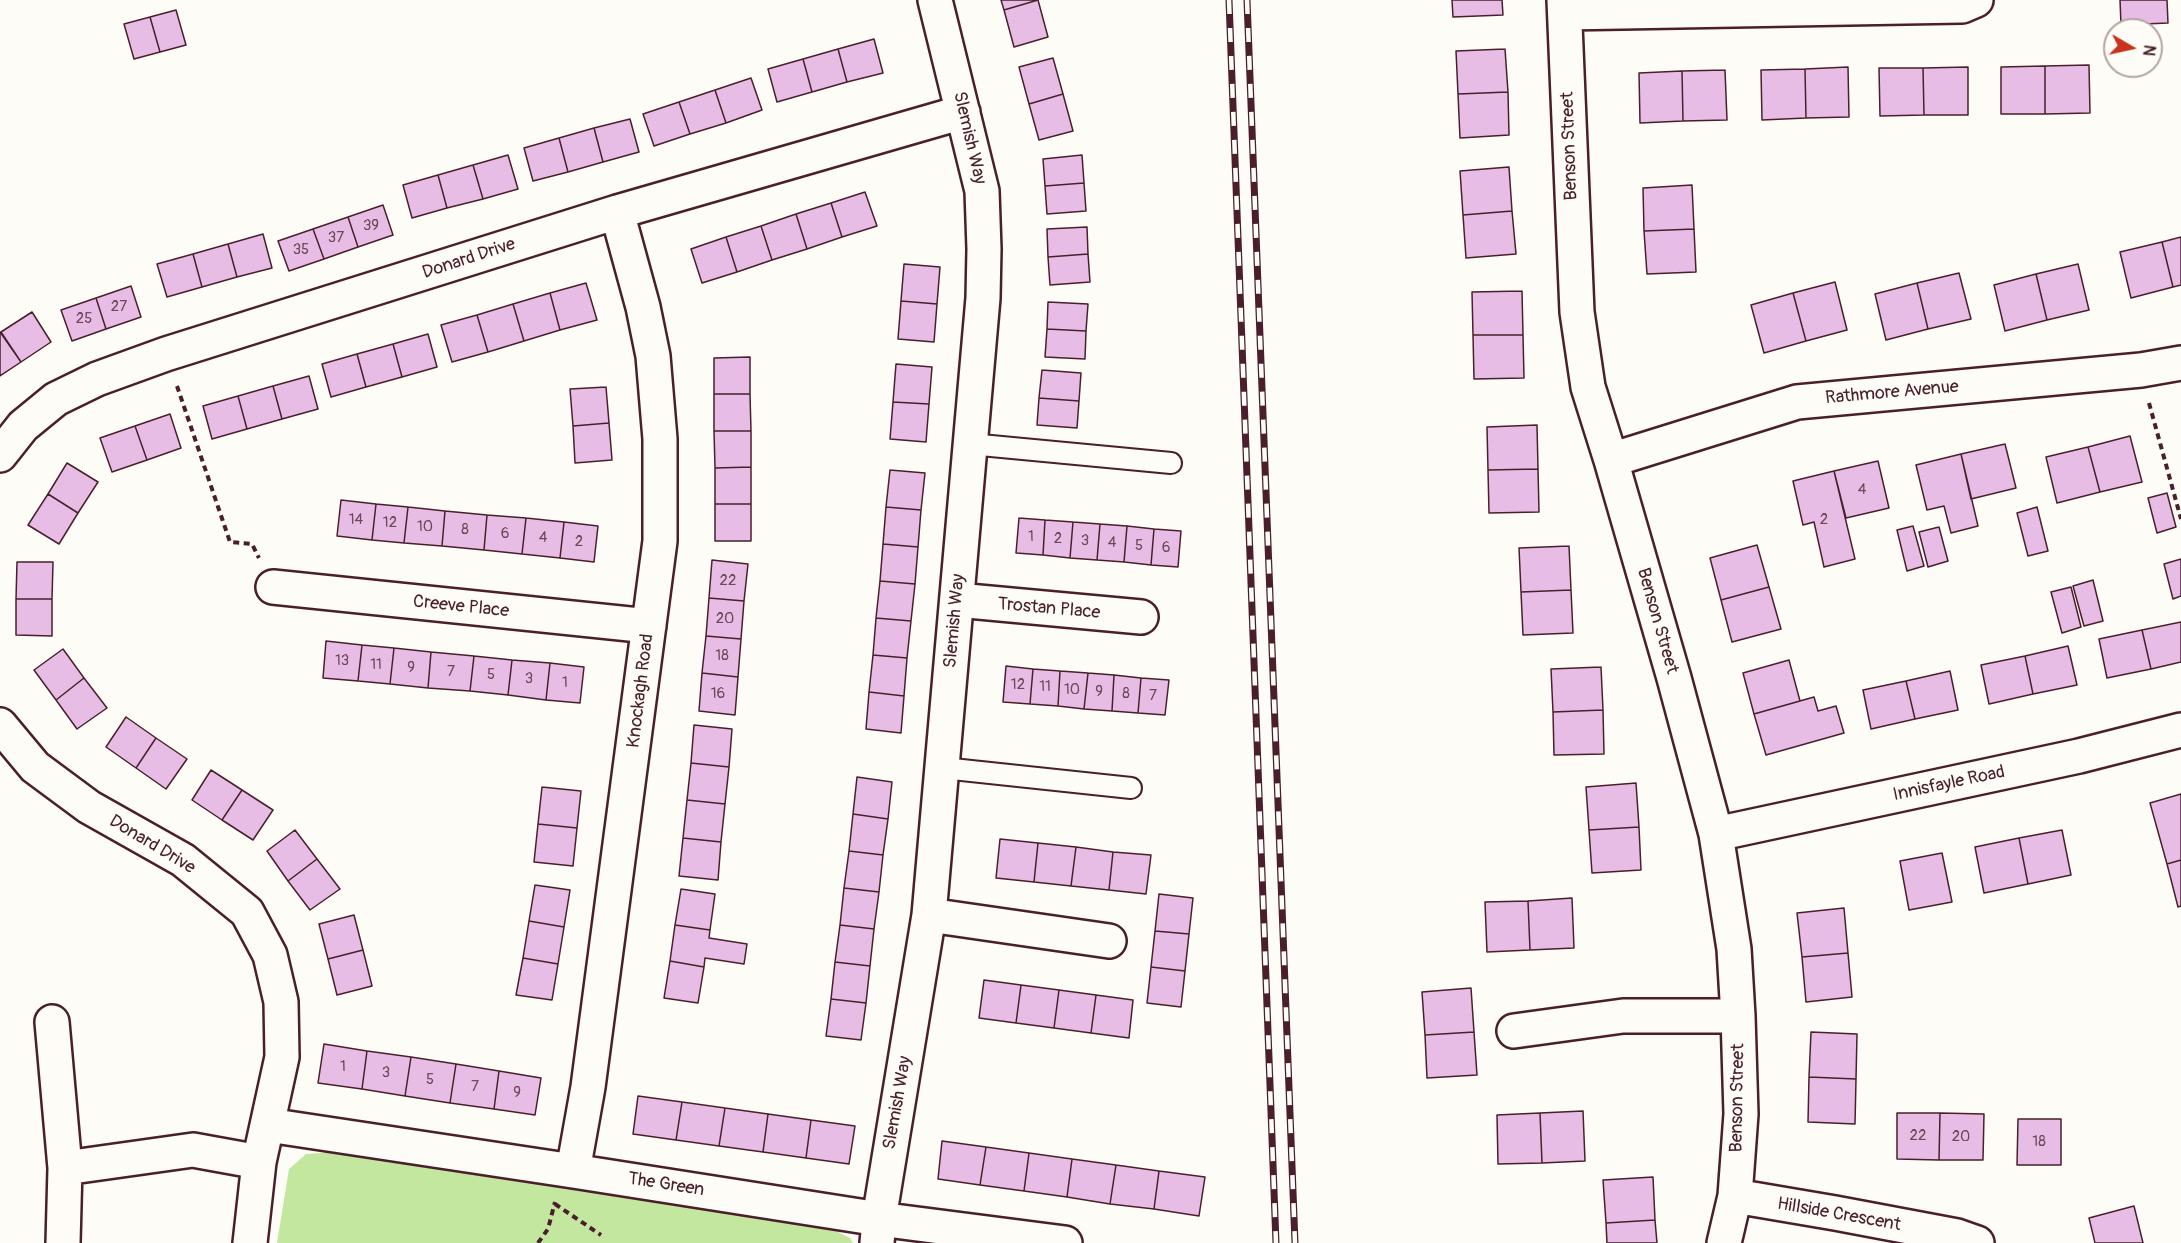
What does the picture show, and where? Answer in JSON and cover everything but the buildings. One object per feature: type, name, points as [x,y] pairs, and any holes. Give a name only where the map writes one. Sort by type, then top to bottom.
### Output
[{"type":"street","name":"Slemish Way","points":[[878,1231],[929,915],[983,298],[982,191],[935,0]]},
{"type":"street","points":[[1564,6],[1962,6],[1976,0]]},
{"type":"street","name":"Benson Street","points":[[1564,6],[1577,312],[1588,387],[1674,678],[1716,834],[1734,950],[1741,1114],[1735,1196],[1724,1243]]},
{"type":"street","name":"Donard Drive","points":[[0,455],[23,426],[56,399],[97,378],[166,354],[617,212],[963,112]]},
{"type":"street","name":"Knockagh Road","points":[[573,1171],[588,1087],[660,541],[660,439],[653,356],[643,307],[617,212]]},
{"type":"street","name":"Rathmore Avenue","points":[[1611,460],[1797,402],[2141,370],[2181,363]]},
{"type":"street","name":"Creeve Place","points":[[273,587],[649,626]]},
{"type":"street","name":"Trostan Place","points":[[957,600],[1141,617]]},
{"type":"street","name":"Donard Drive","points":[[0,725],[35,767],[89,807],[183,860],[247,912],[270,956],[281,1002],[282,1057],[259,1162],[250,1243]]},
{"type":"street","name":"Innisfayle Road","points":[[1716,834],[2079,756],[2181,730]]},
{"type":"street","points":[[929,915],[1109,941]]},
{"type":"street","points":[[1514,1031],[1623,1016],[1738,1016]]},
{"type":"street","points":[[52,1022],[65,1168],[63,1243]]},
{"type":"street","name":"The Green","points":[[268,1125],[573,1171],[878,1231],[1065,1243]]},
{"type":"street","points":[[65,1168],[193,1150],[259,1162]]},
{"type":"street","name":"Hillside Crescent","points":[[1735,1196],[1957,1236],[1977,1243]]},
{"type":"lane","points":[[970,444],[1171,463]]},
{"type":"lane","points":[[943,768],[1131,788]]},
{"type":"path","points":[[166,354],[230,542],[252,544],[273,587]]},
{"type":"path","points":[[2141,370],[2181,519]]},
{"type":"path","points":[[538,1243],[548,1229],[558,1191],[573,1171]]},
{"type":"path","points":[[554,1203],[601,1235]]},
{"type":"green space","points":[[334,1152],[834,1230],[850,1238],[853,1243],[277,1243],[289,1169],[306,1154]]},
{"type":"railway","points":[[1229,0],[1276,1243]]},
{"type":"railway","points":[[1247,0],[1295,1243]]}]
